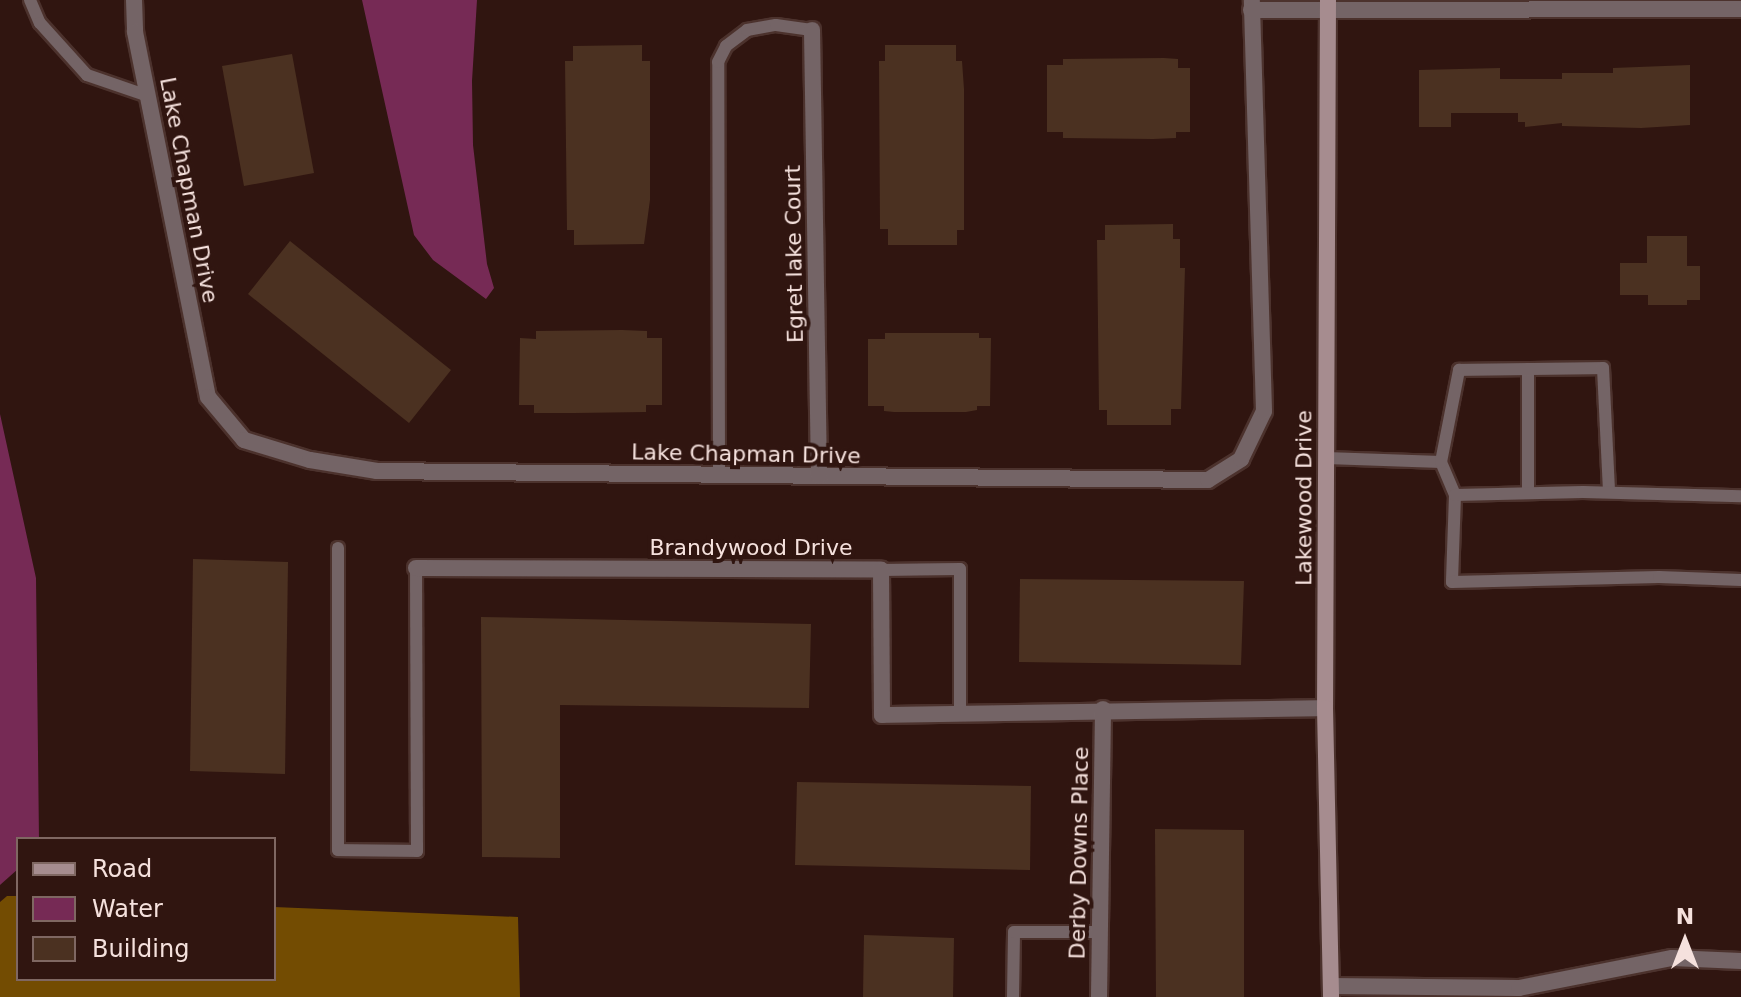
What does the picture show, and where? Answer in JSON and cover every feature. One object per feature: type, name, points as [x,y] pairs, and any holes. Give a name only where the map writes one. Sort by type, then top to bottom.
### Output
[{"type":"street","name":"Lake Chapman Drive","points":[[134,0],[135,32],[208,397],[244,440],[310,460],[377,471],[1208,480],[1241,459],[1264,411],[1252,5]]},
{"type":"street","points":[[1252,5],[1741,9]]},
{"type":"street","name":"Lakewood Drive","points":[[1328,6],[1325,708],[1331,991]]},
{"type":"street","name":"Egret lake Court","points":[[812,30],[819,476]]},
{"type":"street","name":"Brandywood Drive","points":[[416,568],[881,570],[882,715],[1103,709],[1325,708]]},
{"type":"street","name":"Derby Downs Place","points":[[1099,997],[1103,709]]},
{"type":"street","points":[[1331,991],[1519,988],[1672,958],[1741,961]]},
{"type":"lane","points":[[30,0],[40,23],[87,75],[148,96]]},
{"type":"lane","points":[[719,476],[718,62],[726,46],[747,30],[776,25],[812,30]]},
{"type":"lane","points":[[1609,492],[1603,368],[1459,370],[1441,462],[1455,495],[1452,582],[1659,577],[1741,580]]},
{"type":"lane","points":[[1528,369],[1528,493]]},
{"type":"lane","points":[[1326,458],[1441,462]]},
{"type":"lane","points":[[1455,495],[1609,492],[1741,496]]},
{"type":"lane","points":[[338,548],[338,850],[417,851],[416,568]]},
{"type":"lane","points":[[881,570],[960,569],[960,713]]},
{"type":"lane","points":[[1013,997],[1014,932],[1100,932]]},
{"type":"shaded area","points":[[7,896],[16,896],[16,981],[276,981],[276,907],[518,917],[520,997],[0,997],[0,902]]},
{"type":"water","points":[[362,0],[477,0],[472,81],[473,145],[487,264],[494,288],[486,299],[433,260],[414,235]]},
{"type":"water","points":[[0,414],[36,578],[39,837],[16,837],[16,871],[0,885]]},
{"type":"building","points":[[642,45],[642,61],[650,61],[650,200],[644,244],[574,245],[574,230],[567,230],[565,61],[573,61],[573,46]]},
{"type":"building","points":[[885,45],[956,45],[956,61],[962,61],[964,230],[957,230],[957,245],[888,245],[888,229],[880,229],[879,61],[885,61]]},
{"type":"building","points":[[292,54],[314,173],[244,186],[222,66]]},
{"type":"building","points":[[1063,59],[1178,59],[1178,68],[1190,68],[1190,132],[1176,132],[1176,138],[1153,139],[1063,138],[1063,132],[1047,132],[1047,65],[1063,65]]},
{"type":"building","points":[[1690,65],[1690,125],[1641,128],[1562,126],[1562,123],[1525,127],[1525,122],[1518,122],[1518,113],[1451,113],[1451,127],[1419,127],[1419,70],[1500,68],[1500,79],[1562,79],[1562,73],[1613,73],[1613,68]]},
{"type":"building","points":[[1173,224],[1173,239],[1180,239],[1180,268],[1185,268],[1181,409],[1171,409],[1171,425],[1107,425],[1107,410],[1099,410],[1097,240],[1105,240],[1105,225]]},
{"type":"building","points":[[1647,236],[1687,236],[1687,266],[1700,266],[1700,300],[1687,300],[1687,305],[1648,305],[1648,295],[1620,295],[1620,263],[1647,263]]},
{"type":"building","points":[[290,241],[451,370],[409,423],[248,294]]},
{"type":"building","points":[[536,331],[647,331],[647,338],[662,338],[662,405],[646,405],[646,412],[534,413],[534,405],[519,405],[520,338],[536,339]]},
{"type":"building","points":[[885,333],[979,333],[979,338],[991,338],[990,406],[977,406],[977,410],[966,412],[894,412],[884,411],[884,406],[868,406],[868,339],[885,339]]},
{"type":"building","points":[[193,559],[288,562],[285,774],[190,771]]},
{"type":"building","points":[[1020,579],[1244,581],[1241,665],[1019,662]]},
{"type":"building","points":[[481,617],[811,624],[809,708],[560,705],[560,858],[482,857]]},
{"type":"building","points":[[797,782],[1031,786],[1030,870],[795,865]]},
{"type":"building","points":[[1155,829],[1244,830],[1244,997],[1156,997]]},
{"type":"building","points":[[864,935],[954,938],[953,997],[863,997]]}]
